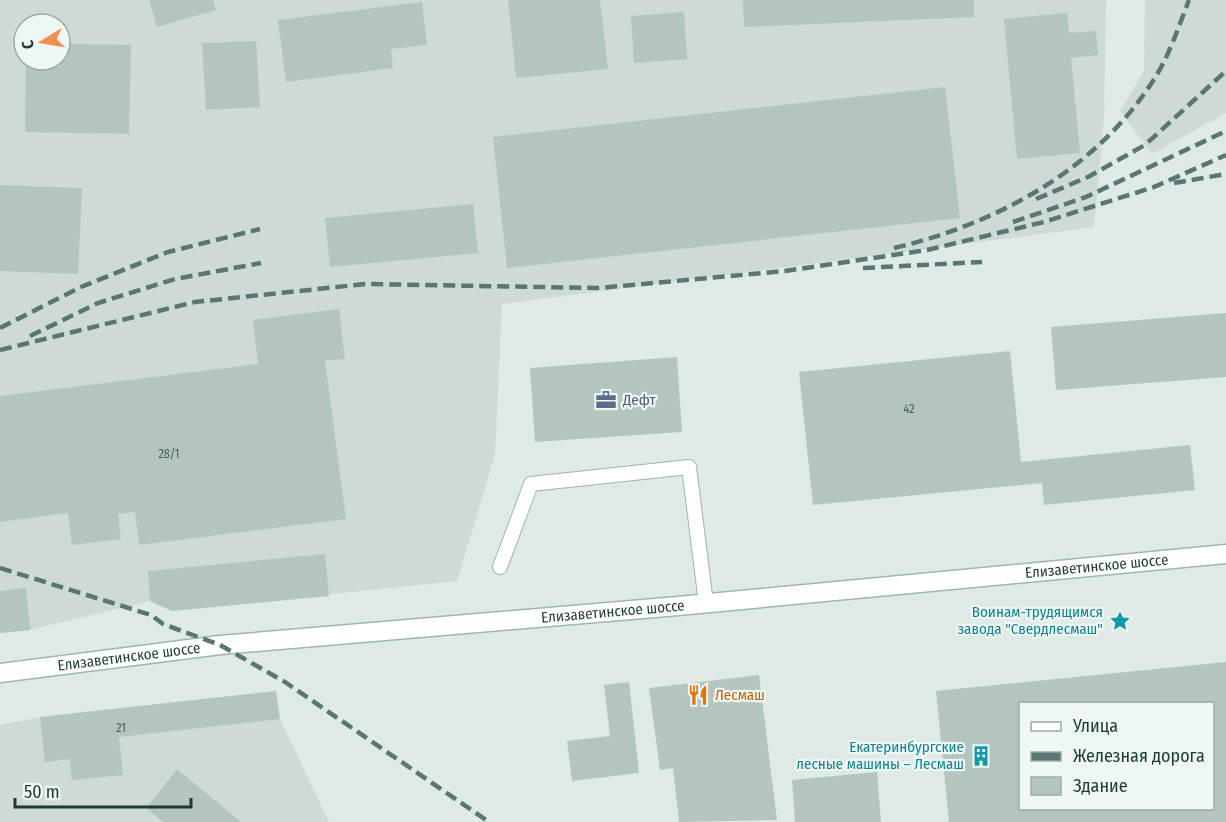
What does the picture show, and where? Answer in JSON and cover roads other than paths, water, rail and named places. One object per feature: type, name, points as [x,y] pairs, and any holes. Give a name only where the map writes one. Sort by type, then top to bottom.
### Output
[{"type":"main road","name":"Елизаветинское шоссе","points":[[0,673],[220,645],[706,603],[1226,554]]},
{"type":"lane","points":[[500,567],[531,484],[689,467],[706,603]]},
{"type":"railway","points":[[894,248],[971,224],[1043,188],[1076,165],[1133,109],[1156,76],[1170,49],[1189,0]]},
{"type":"railway","points":[[1036,199],[1088,177],[1145,145],[1226,71]]},
{"type":"railway","points":[[1013,222],[1086,197],[1226,131]]},
{"type":"railway","points":[[0,350],[195,302],[365,284],[599,288],[785,271],[927,250],[1044,222],[1154,187],[1226,155]]},
{"type":"railway","points":[[1174,183],[1226,174]]},
{"type":"railway","points":[[0,328],[81,287],[168,252],[260,229]]},
{"type":"railway","points":[[863,268],[982,262]]},
{"type":"railway","points":[[30,336],[98,303],[175,279],[261,263]]},
{"type":"railway","points":[[0,568],[151,615],[163,624],[220,645],[285,682],[489,822]]},
{"type":"place","name":"Дефт","points":[[606,400]]},
{"type":"place","name":"Воинам-трудящимся завода \"Свердлесмаш\"","points":[[1120,621]]},
{"type":"place","name":"Лесмаш","points":[[698,695]]},
{"type":"place","name":"Екатеринбургские лесные машины – Лесмаш","points":[[981,756]]}]
